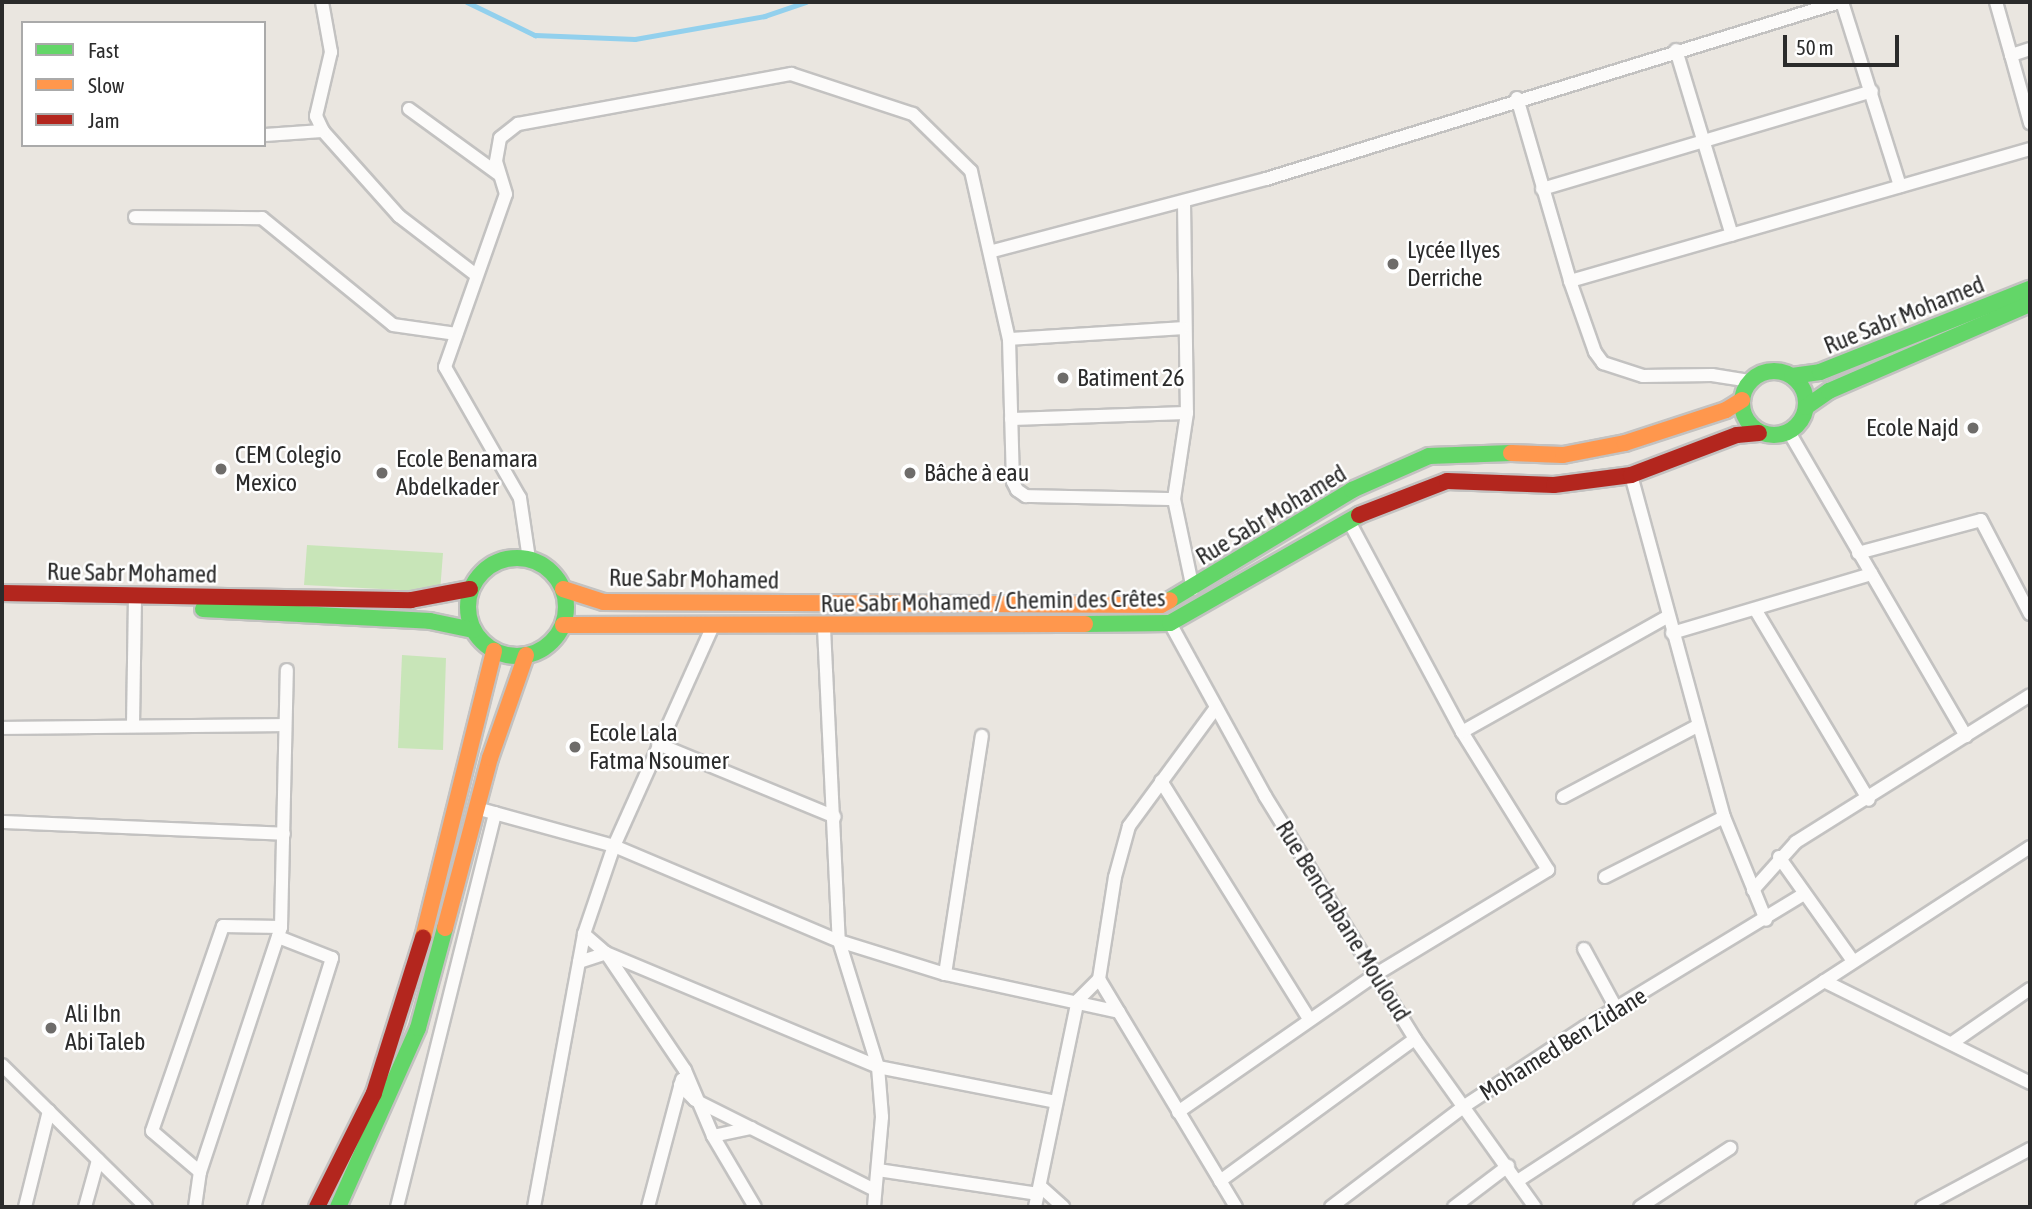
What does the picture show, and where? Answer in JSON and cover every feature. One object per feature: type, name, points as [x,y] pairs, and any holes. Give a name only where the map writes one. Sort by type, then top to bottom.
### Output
[{"type":"main road","name":"Rue Sabr Mohamed","points":[[1792,376],[1820,372],[2030,289]]},
{"type":"main road","points":[[1806,407],[1804,389],[1792,376],[1771,371],[1748,381],[1742,400],[1746,419],[1759,433],[1789,432],[1806,407],[1829,391],[2030,304]]},
{"type":"main road","name":"Rue Sabr Mohamed","points":[[563,589],[604,603],[1161,605],[1193,589],[1352,490],[1430,456],[1476,451],[1563,455],[1625,443],[1726,410],[1742,400]]},
{"type":"main road","name":"Rue Sabr Mohamed / Chemin des Crêtes","points":[[563,625],[824,628],[1170,623],[1349,521],[1447,481],[1493,479],[1554,485],[1631,475],[1737,435],[1759,433]]},
{"type":"main road","points":[[529,559],[549,570],[563,589],[563,625],[544,649],[526,655],[494,651],[473,630],[467,611],[470,589],[482,571],[496,561],[529,559]]},
{"type":"main road","name":"Rue Sabr Mohamed","points":[[2,593],[411,600],[470,589]]},
{"type":"main road","points":[[135,597],[155,606],[430,621],[473,630]]},
{"type":"main road","points":[[317,1207],[374,1093],[408,997],[475,743],[494,651]]},
{"type":"main road","points":[[338,1207],[418,1028],[477,808],[526,655]]},
{"type":"street","points":[[322,2],[331,52],[316,117],[323,131],[399,216],[476,275]]},
{"type":"street","points":[[993,251],[1184,202],[1517,98],[1841,2],[1872,91],[1900,186]]},
{"type":"street","points":[[1996,2],[2030,123]]},
{"type":"street","points":[[2011,55],[2030,49]]},
{"type":"street","points":[[1676,50],[1732,235]]},
{"type":"street","points":[[529,559],[520,498],[444,367],[506,194],[496,162],[500,138],[518,124],[791,74],[913,114],[971,170],[993,251],[1009,339],[1013,482],[1026,496],[1174,499]]},
{"type":"street","points":[[1542,189],[1872,91]]},
{"type":"street","points":[[1517,98],[1570,281],[1595,352],[1613,369],[1667,379],[1712,375],[1748,381]]},
{"type":"street","points":[[410,109],[500,175]]},
{"type":"street","points":[[266,135],[323,131]]},
{"type":"street","points":[[1570,281],[2030,149]]},
{"type":"street","points":[[1184,202],[1183,328],[1186,414],[1174,499],[1193,589]]},
{"type":"street","points":[[135,217],[262,218],[393,325],[456,334]]},
{"type":"street","points":[[1009,339],[1183,328]]},
{"type":"street","points":[[1011,419],[1186,414]]},
{"type":"street","points":[[1789,432],[1966,736]]},
{"type":"street","points":[[1631,475],[1697,726],[1724,817],[1766,920]]},
{"type":"street","points":[[1858,553],[1980,520],[2027,598],[2030,614]]},
{"type":"street","points":[[1178,1112],[1378,973],[1548,870],[1462,732],[1349,521]]},
{"type":"street","points":[[1672,633],[1871,574]]},
{"type":"street","points":[[133,725],[135,597]]},
{"type":"street","points":[[1755,608],[1869,800]]},
{"type":"street","points":[[1462,732],[1669,616]]},
{"type":"street","name":"Rue Benchabane Mouloud","points":[[1170,623],[1265,796],[1378,973],[1415,1039],[1519,1180],[1535,1207]]},
{"type":"street","points":[[534,1207],[584,934],[614,846],[712,628]]},
{"type":"street","points":[[824,628],[839,941],[878,1067],[882,1117],[874,1207]]},
{"type":"street","points":[[195,1207],[200,1172],[280,932],[284,834],[284,725],[288,670]]},
{"type":"street","points":[[1753,890],[1779,857],[2030,695]]},
{"type":"street","points":[[1038,1196],[1078,1000],[1099,979],[1115,877],[1129,826],[1215,709]]},
{"type":"street","points":[[2,728],[284,725]]},
{"type":"street","points":[[1563,797],[1697,726]]},
{"type":"street","points":[[945,974],[982,736]]},
{"type":"street","points":[[658,744],[835,817]]},
{"type":"street","points":[[1161,781],[1309,1019]]},
{"type":"street","points":[[477,808],[614,846],[839,941],[945,974],[1078,1000],[1119,1012]]},
{"type":"street","points":[[397,1207],[495,813]]},
{"type":"street","points":[[1605,877],[1724,817]]},
{"type":"street","points":[[2,822],[284,834]]},
{"type":"street","points":[[1519,1180],[2030,847]]},
{"type":"street","points":[[1779,857],[1853,961]]},
{"type":"street","name":"Mohamed Ben Zidane","points":[[1331,1207],[1463,1107],[1804,894]]},
{"type":"street","points":[[200,1172],[152,1131],[223,926],[280,932],[332,958],[254,1207]]},
{"type":"street","points":[[584,934],[606,953],[685,1070],[695,1100],[713,1136],[755,1207]]},
{"type":"street","points":[[1584,949],[1616,1009]]},
{"type":"street","points":[[579,962],[606,953],[878,1067],[1056,1102]]},
{"type":"street","points":[[1099,979],[1236,1207]]},
{"type":"street","points":[[1824,981],[2030,1083]]},
{"type":"street","points":[[1952,1043],[2030,989]]},
{"type":"street","points":[[1220,1181],[1415,1039]]},
{"type":"street","points":[[2,1068],[146,1207]]},
{"type":"street","points":[[648,1207],[685,1070]]},
{"type":"street","points":[[680,1085],[695,1100],[875,1190]]},
{"type":"street","points":[[24,1207],[49,1111]]},
{"type":"street","points":[[713,1136],[751,1128]]},
{"type":"street","points":[[1640,1207],[1730,1149]]},
{"type":"street","points":[[1922,1207],[2030,1149]]},
{"type":"street","points":[[85,1207],[98,1160]]},
{"type":"street","points":[[1454,1207],[1508,1166]]},
{"type":"street","points":[[878,1170],[1038,1196],[1063,1207]]},
{"type":"green space","points":[[307,545],[443,553],[440,592],[304,585]]},
{"type":"green space","points":[[402,655],[446,658],[443,750],[398,748]]},
{"type":"waterway","points":[[74,2],[115,2]]},
{"type":"waterway","points":[[467,2],[535,35],[635,39],[765,16],[806,2]]},
{"type":"traffic: fast","points":[[1792,376],[1820,372],[2030,289]]},
{"type":"traffic: fast","points":[[1806,407],[1829,391],[2030,304]]},
{"type":"traffic: fast","points":[[1768,371],[1780,371],[1797,380],[1804,391],[1806,403],[1804,415],[1797,426],[1780,435],[1768,435],[1756,430],[1747,421],[1742,409],[1742,397],[1747,385],[1756,376],[1768,371]]},
{"type":"traffic: fast","points":[[1170,600],[1352,490],[1429,456],[1511,453]]},
{"type":"traffic: fast","points":[[1085,624],[1170,623],[1359,515]]},
{"type":"traffic: fast","points":[[517,558],[536,562],[552,572],[562,588],[566,607],[562,626],[552,642],[536,652],[517,656],[498,652],[482,642],[472,626],[468,607],[472,588],[482,572],[498,562],[517,558]]},
{"type":"traffic: fast","points":[[203,609],[430,621],[473,630]]},
{"type":"traffic: fast","points":[[338,1207],[418,1028],[445,928]]},
{"type":"traffic: slow","points":[[1511,453],[1563,455],[1625,443],[1726,410],[1742,400]]},
{"type":"traffic: slow","points":[[563,589],[604,602],[1161,605],[1170,600]]},
{"type":"traffic: slow","points":[[563,625],[1085,624]]},
{"type":"traffic: slow","points":[[423,938],[494,651]]},
{"type":"traffic: slow","points":[[445,928],[490,758],[526,655]]},
{"type":"traffic: jam","points":[[1359,515],[1447,481],[1554,485],[1631,475],[1737,435],[1759,433]]},
{"type":"traffic: jam","points":[[2,593],[411,600],[470,589]]},
{"type":"traffic: jam","points":[[317,1207],[374,1093],[423,938]]},
{"type":"place","name":"Lycée Ilyes Derriche","points":[[1393,264]]},
{"type":"place","name":"Batiment 26","points":[[1063,378]]},
{"type":"place","name":"Ecole Najd","points":[[1973,428]]},
{"type":"place","name":"CEM Colegio Mexico","points":[[221,469]]},
{"type":"place","name":"Ecole Benamara Abdelkader","points":[[382,473]]},
{"type":"place","name":"Bâche à eau","points":[[910,473]]},
{"type":"place","name":"Ecole Lala Fatma Nsoumer","points":[[575,747]]},
{"type":"place","name":"Ali Ibn Abi Taleb","points":[[51,1028]]}]
